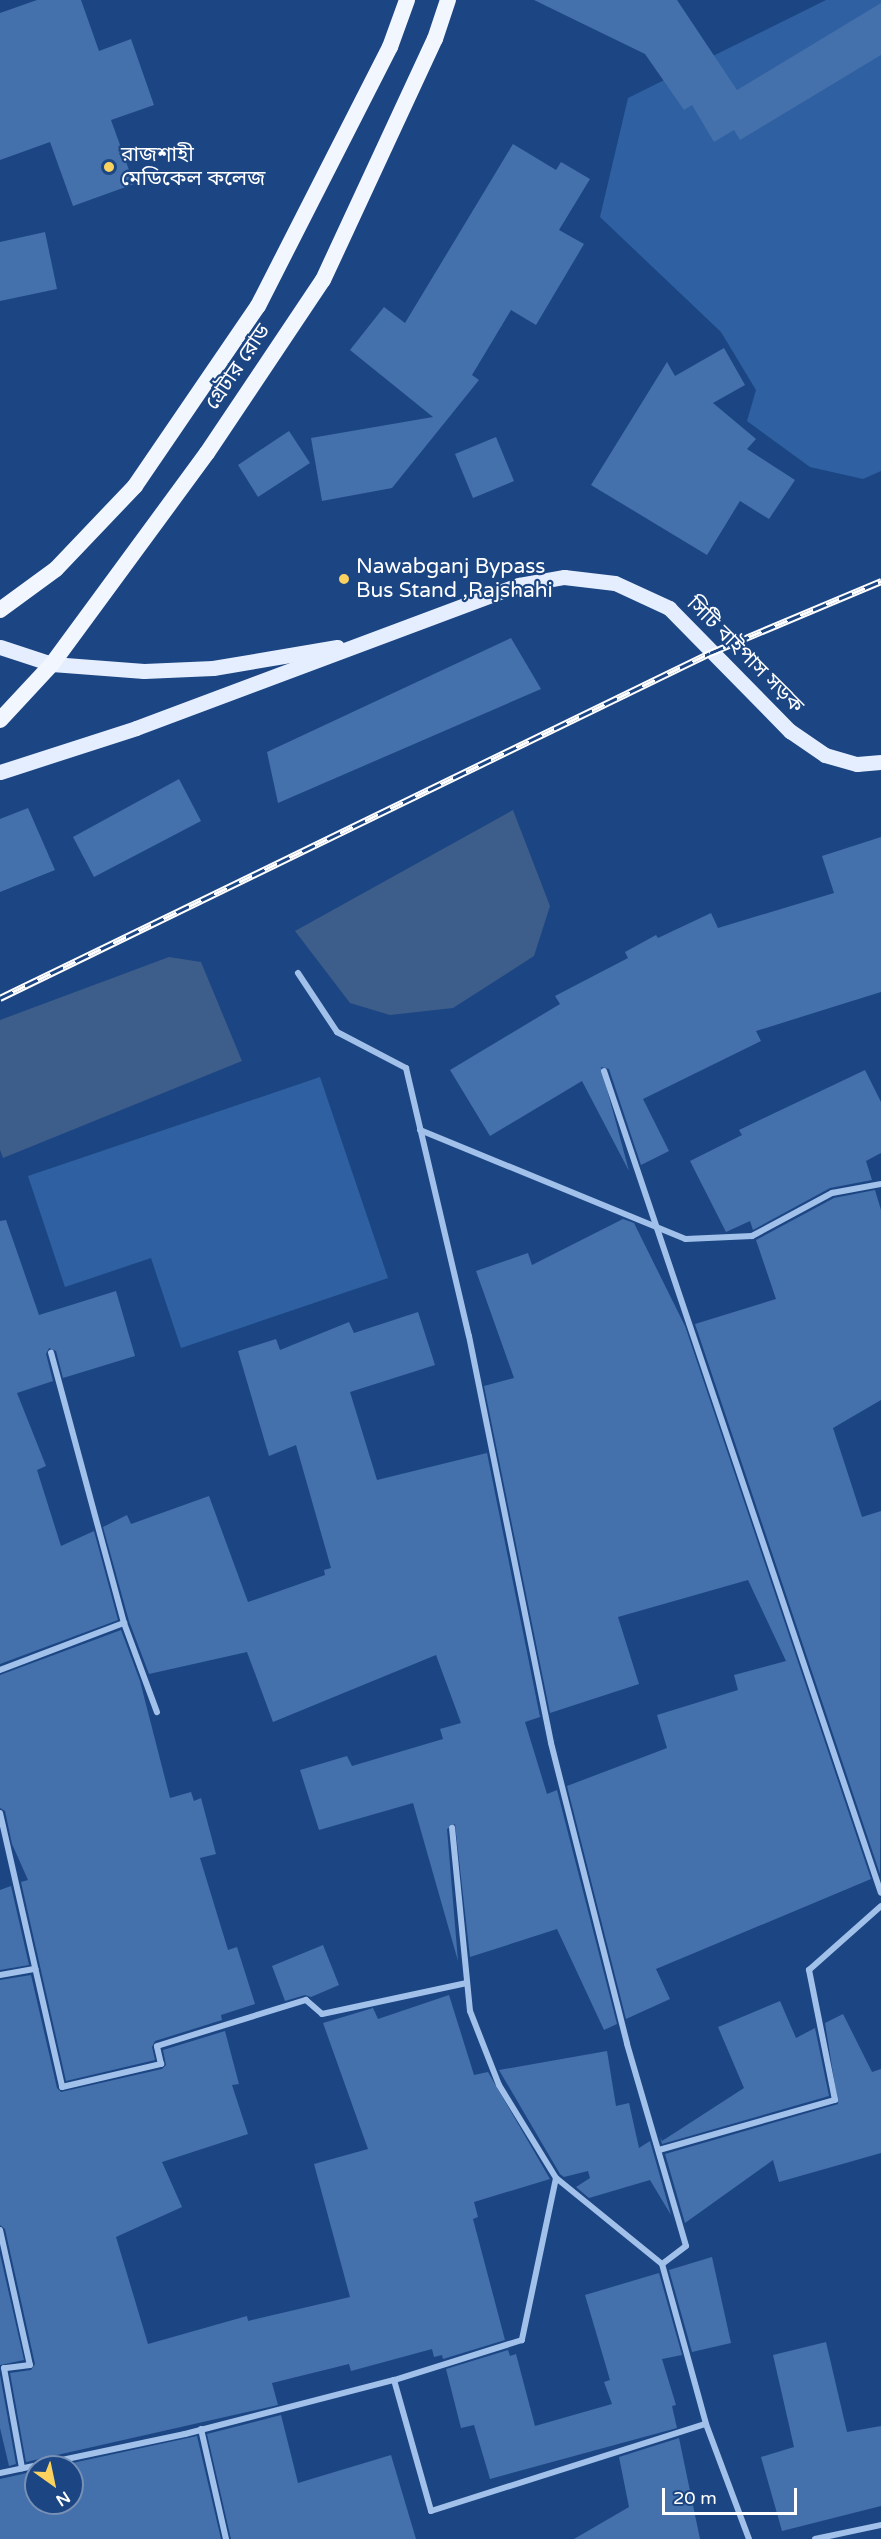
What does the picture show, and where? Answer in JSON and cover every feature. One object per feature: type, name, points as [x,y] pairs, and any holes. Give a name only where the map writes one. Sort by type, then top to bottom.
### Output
[{"type":"highway","name":"গ্রেটার রোড","points":[[0,610],[56,569],[135,486],[258,306],[390,46],[408,0]]},
{"type":"highway","name":"গ্রেটার রোড","points":[[0,720],[52,664],[207,453],[323,280],[435,39],[448,0]]},
{"type":"main road","name":"সিটি বাইপাস সড়ক","points":[[372,642],[519,585],[564,577],[615,583],[669,608],[758,703],[825,755],[857,765],[881,762]]},
{"type":"main road","points":[[0,647],[52,664],[106,670],[184,670],[372,642]]},
{"type":"main road","points":[[0,772],[136,728],[372,642]]},
{"type":"street","points":[[298,973],[337,1032],[406,1068],[469,1335],[551,1743],[627,2044],[686,2246],[662,2264]]},
{"type":"street","points":[[604,1071],[881,1893]]},
{"type":"street","points":[[420,1130],[686,1239],[752,1236],[832,1193],[881,1185]]},
{"type":"street","points":[[51,1353],[124,1623],[157,1712]]},
{"type":"street","points":[[0,1670],[124,1623]]},
{"type":"street","points":[[0,1813],[62,2087],[161,2064],[157,2046],[306,2000],[322,2014],[467,1983]]},
{"type":"street","points":[[452,1828],[470,2011],[499,2085],[556,2178],[662,2264],[706,2424],[749,2539]]},
{"type":"street","points":[[659,2150],[835,2100],[809,1970],[881,1906]]},
{"type":"street","points":[[0,1976],[35,1969]]},
{"type":"street","points":[[0,2473],[201,2429],[394,2380],[522,2340],[556,2178]]},
{"type":"street","points":[[0,2230],[30,2364],[4,2368],[22,2468]]},
{"type":"street","points":[[394,2380],[431,2511],[706,2424]]},
{"type":"street","points":[[201,2429],[226,2539]]},
{"type":"street","points":[[815,2539],[881,2525]]},
{"type":"shaded area","points":[[826,0],[881,0],[881,471],[863,479],[810,467],[747,421],[756,390],[721,332],[600,217],[628,98]]},
{"type":"shaded area","points":[[513,810],[550,906],[534,956],[453,1008],[390,1015],[350,1003],[295,931]]},
{"type":"shaded area","points":[[169,957],[201,962],[242,1061],[3,1158],[0,1150],[0,1020]]},
{"type":"shaded area","points":[[320,1077],[388,1278],[181,1348],[151,1258],[65,1287],[28,1176]]},
{"type":"building","points":[[37,0],[81,0],[99,51],[131,39],[154,105],[111,120],[134,184],[73,206],[50,142],[0,160],[0,13]]},
{"type":"building","points":[[534,0],[677,0],[737,90],[881,3],[881,55],[740,140],[734,130],[714,142],[692,105],[684,110],[645,54]]},
{"type":"building","points":[[513,144],[556,170],[561,162],[590,179],[559,230],[584,244],[536,325],[511,310],[472,375],[479,380],[392,488],[322,501],[311,438],[433,417],[350,350],[384,307],[405,323]]},
{"type":"building","points":[[45,232],[57,289],[0,301],[0,242]]},
{"type":"building","points":[[724,348],[745,385],[713,403],[756,439],[747,449],[795,480],[769,519],[740,501],[707,555],[591,485],[667,362],[675,376]]},
{"type":"building","points":[[289,431],[310,463],[258,497],[238,465]]},
{"type":"building","points":[[496,437],[514,481],[473,498],[455,454]]},
{"type":"building","points":[[511,638],[541,689],[278,803],[267,752]]},
{"type":"building","points":[[179,779],[201,821],[94,877],[73,837]]},
{"type":"building","points":[[28,808],[55,870],[0,892],[0,819]]},
{"type":"building","points":[[881,837],[881,992],[756,1031],[761,1041],[643,1099],[669,1151],[641,1165],[609,1069],[601,1067],[629,1171],[582,1081],[490,1136],[450,1070],[560,1004],[555,996],[628,958],[625,952],[656,935],[658,938],[711,913],[718,928],[834,893],[822,856]]},
{"type":"building","points":[[865,1070],[881,1102],[881,1153],[866,1161],[872,1180],[830,1188],[753,1230],[750,1221],[726,1232],[690,1161],[742,1135],[739,1130]]},
{"type":"building","points":[[875,1190],[881,1210],[881,1400],[833,1428],[862,1517],[881,1511],[880,1874],[695,1324],[776,1299],[756,1240],[834,1198]]},
{"type":"building","points":[[623,1219],[634,1223],[685,1326],[871,1879],[656,1969],[670,1999],[626,2019],[567,1786],[667,1748],[657,1715],[738,1690],[734,1675],[786,1661],[748,1580],[618,1617],[639,1684],[550,1713],[484,1386],[514,1378],[476,1271],[528,1253],[532,1265]]},
{"type":"building","points":[[6,1220],[39,1315],[116,1291],[135,1356],[63,1378],[56,1351],[49,1348],[46,1354],[53,1381],[17,1393],[46,1466],[37,1470],[61,1546],[94,1531],[118,1620],[0,1664],[0,1221]]},
{"type":"building","points":[[418,1312],[435,1365],[350,1392],[377,1480],[487,1453],[540,1717],[525,1722],[547,1794],[557,1790],[617,2024],[604,2030],[557,1929],[470,1957],[455,1824],[447,1829],[458,1961],[413,1803],[319,1830],[300,1770],[347,1756],[352,1766],[443,1739],[440,1729],[461,1723],[436,1655],[273,1722],[247,1652],[149,1674],[129,1621],[103,1527],[127,1515],[131,1524],[209,1496],[248,1602],[325,1575],[324,1570],[331,1568],[296,1445],[269,1456],[238,1351],[276,1339],[280,1350],[349,1322],[354,1333]]},
{"type":"building","points":[[121,1630],[140,1681],[170,1798],[191,1792],[194,1801],[201,1798],[216,1854],[200,1858],[228,1950],[237,1947],[255,2004],[221,2015],[222,2020],[155,2041],[152,2047],[155,2060],[66,2081],[21,1882],[28,1880],[12,1844],[5,1811],[0,1808],[0,1675]]},
{"type":"building","points":[[11,1886],[29,1965],[0,1970],[0,1890]]},
{"type":"building","points":[[323,1945],[339,1985],[311,1997],[305,1995],[285,2001],[272,1966]]},
{"type":"building","points":[[31,1975],[57,2088],[61,2092],[162,2069],[166,2065],[163,2050],[225,2031],[239,2084],[232,2085],[248,2134],[162,2162],[182,2207],[116,2237],[148,2344],[247,2316],[248,2321],[350,2297],[314,2164],[368,2149],[323,2023],[373,2008],[378,2019],[449,1995],[474,2075],[488,2072],[550,2179],[474,2202],[478,2217],[473,2219],[505,2340],[443,2359],[442,2355],[434,2357],[432,2349],[351,2371],[349,2364],[272,2383],[278,2405],[57,2455],[25,2455],[10,2373],[31,2370],[35,2364],[5,2229],[0,2225],[0,1980]]},
{"type":"building","points":[[780,2001],[796,2038],[815,2028],[829,2096],[662,2144],[660,2137],[662,2141],[744,2088],[718,2027]]},
{"type":"building","points":[[843,2014],[872,2072],[881,2069],[881,2153],[779,2182],[773,2160],[685,2223],[665,2154],[838,2104],[825,2023]]},
{"type":"building","points":[[607,2051],[616,2106],[629,2103],[639,2148],[650,2141],[671,2215],[650,2180],[589,2198],[576,2187],[590,2178],[588,2171],[564,2177],[560,2174],[499,2070]]},
{"type":"building","points":[[0,2254],[24,2360],[0,2365]]},
{"type":"building","points":[[712,2257],[731,2343],[692,2352],[669,2270]]},
{"type":"building","points":[[659,2273],[682,2355],[662,2359],[676,2405],[672,2406],[677,2428],[490,2479],[474,2425],[461,2428],[446,2369],[508,2350],[510,2356],[516,2354],[535,2426],[612,2404],[604,2382],[610,2380],[585,2295]]},
{"type":"building","points":[[826,2342],[847,2432],[881,2426],[881,2506],[782,2531],[761,2457],[794,2447],[773,2355]]},
{"type":"building","points":[[0,2375],[16,2464],[9,2466],[0,2428]]},
{"type":"building","points":[[281,2415],[298,2483],[391,2455],[416,2539],[231,2539],[207,2434]]},
{"type":"building","points":[[197,2436],[221,2539],[0,2539],[0,2479],[24,2474],[24,2515],[84,2515],[84,2460]]},
{"type":"building","points":[[679,2438],[700,2539],[574,2539],[629,2507],[619,2457]]},
{"type":"railway","points":[[0,998],[710,653],[881,581]]},
{"type":"place","name":"রাজশাহী মেডিকেল কলেজ","points":[[109,167]]},
{"type":"place","name":"Nawabganj Bypass Bus Stand ,Rajshahi","points":[[344,579]]}]
